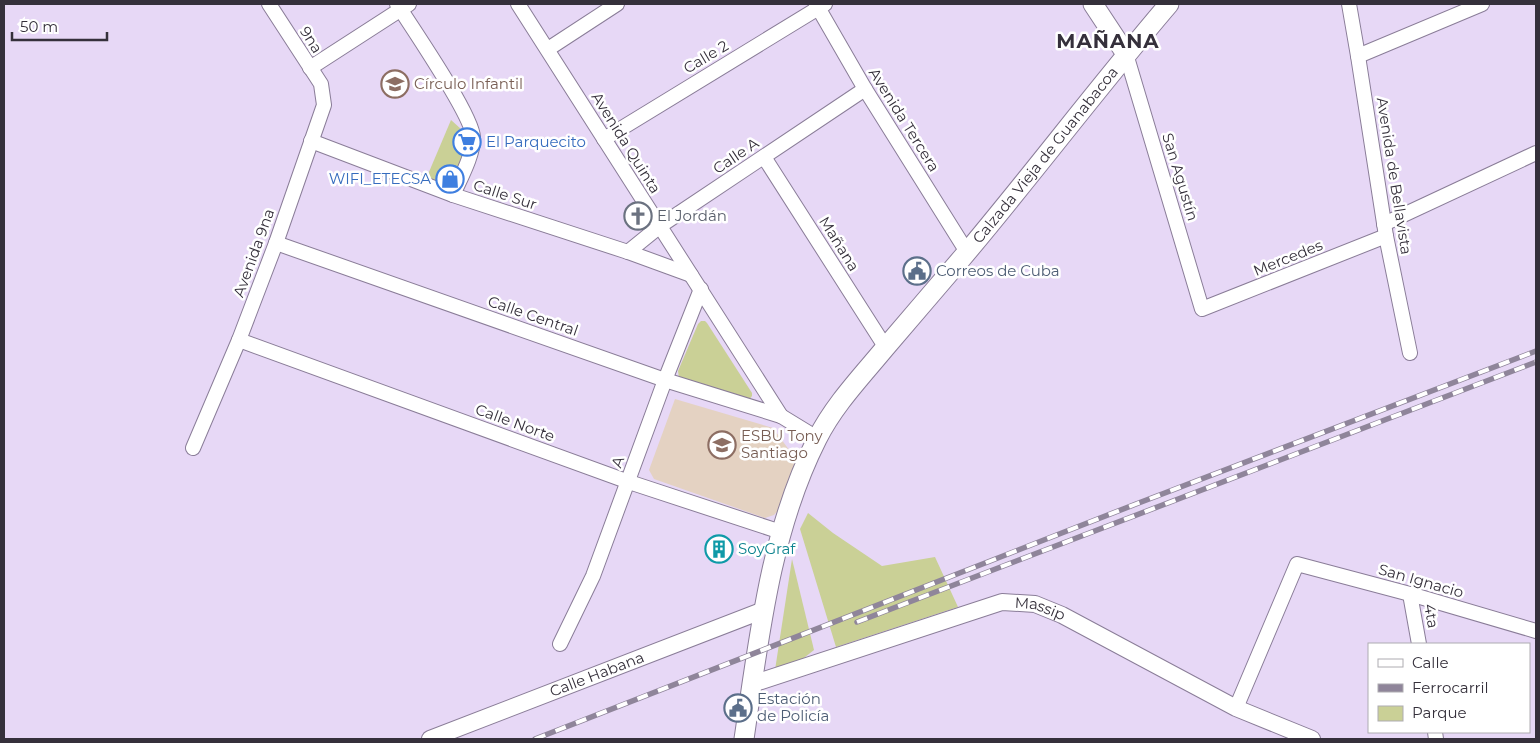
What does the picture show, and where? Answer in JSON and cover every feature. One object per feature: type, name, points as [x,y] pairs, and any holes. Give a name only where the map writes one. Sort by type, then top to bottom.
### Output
[{"type":"main road","points":[[1093,4],[1126,54]]},
{"type":"main road","name":"Calzada Vieja de Guanabacoa","points":[[744,739],[765,595],[781,532],[798,483],[817,438],[857,380],[967,252],[1126,54],[1169,4]]},
{"type":"street","name":"9na","points":[[270,4],[310,68]]},
{"type":"street","name":"Avenida Quinta","points":[[518,4],[781,416],[817,438]]},
{"type":"street","points":[[548,49],[617,4]]},
{"type":"street","name":"Avenida de Bellavista","points":[[1349,4],[1385,230],[1410,353]]},
{"type":"street","points":[[1358,56],[1482,4]]},
{"type":"street","name":"Avenida Tercera","points":[[820,5],[865,89],[967,252]]},
{"type":"street","name":"Calle 2","points":[[604,139],[820,5]]},
{"type":"street","points":[[310,68],[402,6],[464,110],[474,136],[467,164],[453,195]]},
{"type":"street","name":"San Agustín","points":[[1126,54],[1202,309]]},
{"type":"street","name":"Avenida 9na","points":[[194,448],[239,340],[276,243],[324,105],[321,84],[310,68]]},
{"type":"street","name":"Calle A","points":[[628,252],[660,226],[865,89]]},
{"type":"street","name":"Calle Sur","points":[[311,141],[453,195],[628,252],[691,275]]},
{"type":"street","name":"Mercedes","points":[[1202,309],[1385,230],[1536,153]]},
{"type":"street","name":"Mañana","points":[[764,157],[886,348]]},
{"type":"street","name":"Calle Central","points":[[276,243],[665,380],[781,416]]},
{"type":"street","name":"A","points":[[560,644],[593,576],[665,380],[701,289]]},
{"type":"street","name":"Calle Norte","points":[[239,340],[629,482],[781,532]]},
{"type":"street","name":"San Ignacio","points":[[1236,708],[1297,564],[1410,594],[1536,631]]},
{"type":"street","name":"4ta","points":[[1410,594],[1419,643]]},
{"type":"street","name":"Massip","points":[[752,684],[1002,602],[1035,604],[1062,615],[1236,708],[1312,739]]},
{"type":"street","name":"Calle Habana","points":[[430,739],[764,610]]},
{"type":"shaded area","name":"ESBU Tony Santiago","points":[[675,399],[773,428],[798,462],[789,499],[774,515],[765,518],[654,479],[649,470]]},
{"type":"green space","points":[[451,120],[471,138],[453,190],[426,179]]},
{"type":"green space","points":[[701,321],[707,323],[752,393],[749,400],[679,378],[678,371]]},
{"type":"green space","points":[[808,513],[833,533],[882,566],[935,557],[958,607],[836,647],[800,529]]},
{"type":"green space","points":[[792,559],[814,650],[800,661],[775,670]]},
{"type":"railway","points":[[535,739],[1136,504],[1536,351]]},
{"type":"railway","points":[[857,622],[1536,362]]},
{"type":"place","name":"Círculo Infantil","points":[[395,84]]},
{"type":"place","name":"El Parquecito","points":[[467,142]]},
{"type":"place","name":"WIFI_ETECSA","points":[[450,179]]},
{"type":"place","name":"El Jordán","points":[[638,216]]},
{"type":"place","name":"Correos de Cuba","points":[[917,271]]},
{"type":"place","name":"ESBU Tony Santiago","points":[[722,445]]},
{"type":"place","name":"SoyGraf","points":[[719,549]]},
{"type":"place","name":"Estación de Policía","points":[[738,708]]},
{"type":"district","name":"MAÑANA","points":[[1108,41]]}]
